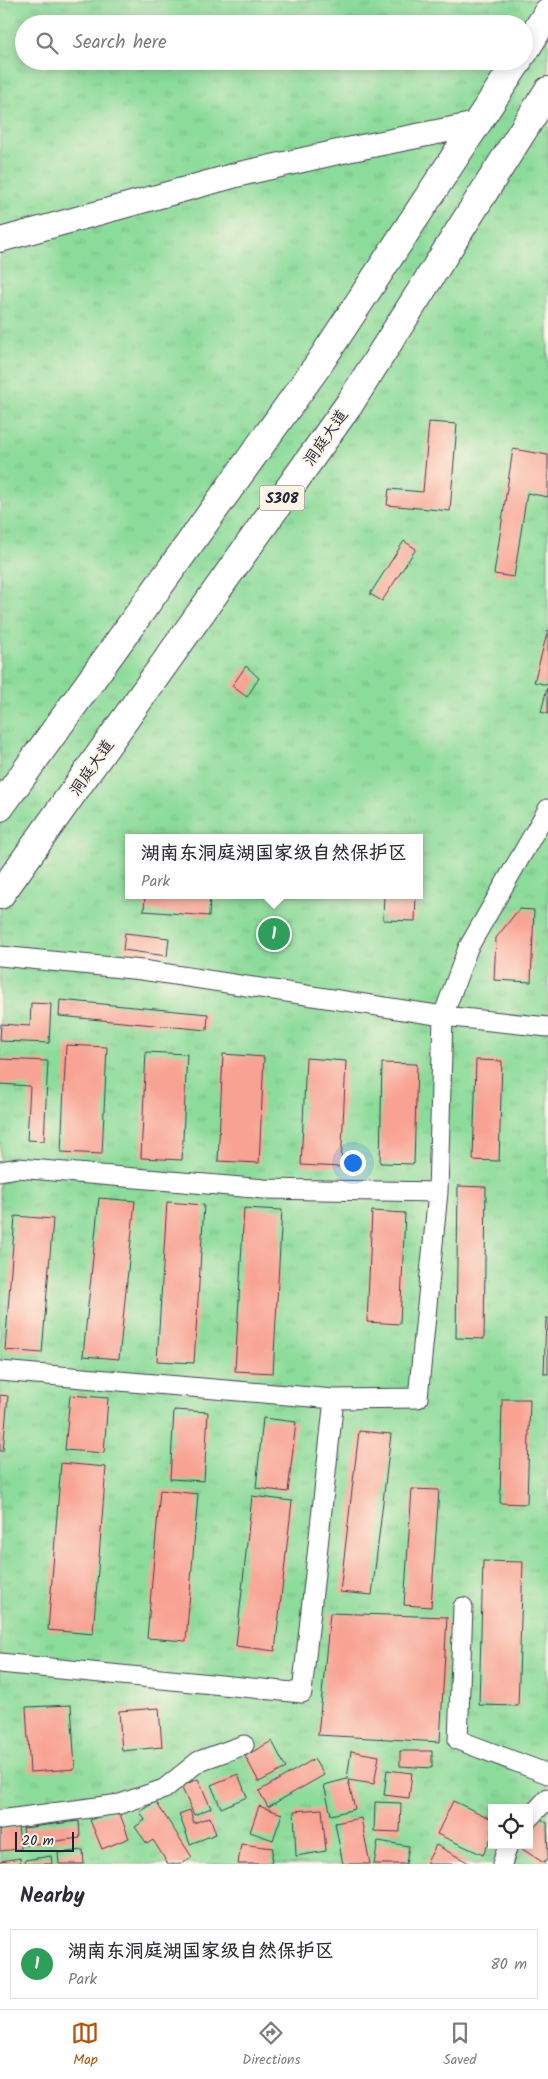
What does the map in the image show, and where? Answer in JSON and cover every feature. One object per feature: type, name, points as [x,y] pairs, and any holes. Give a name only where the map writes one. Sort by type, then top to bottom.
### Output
[{"type":"main road","points":[[533,37],[548,12]]},
{"type":"main road","name":"S308","points":[[0,807],[318,365],[512,70]]},
{"type":"main road","name":"洞庭大道","points":[[0,895],[350,403],[548,91]]},
{"type":"street","points":[[0,240],[240,174],[477,124]]},
{"type":"street","points":[[0,1371],[334,1399],[418,1398],[438,1192],[443,1016],[468,948],[548,809]]},
{"type":"street","points":[[0,956],[142,970],[443,1016],[548,1027]]},
{"type":"street","points":[[0,1170],[18,1168],[264,1189],[438,1192]]},
{"type":"street","points":[[0,1663],[302,1693],[334,1399]]},
{"type":"street","points":[[463,1607],[458,1740],[548,1774]]},
{"type":"street","points":[[0,1820],[120,1804],[164,1789],[199,1761],[244,1744]]},
{"type":"street","points":[[533,1814],[548,1798]]},
{"type":"street","points":[[502,1864],[507,1849]]},
{"type":"green space","points":[[0,0],[548,0],[548,1864],[0,1864]]},
{"type":"building","points":[[429,422],[457,424],[450,511],[387,505],[389,489],[423,492]]},
{"type":"building","points":[[513,449],[548,455],[548,497],[527,493],[514,577],[494,574]]},
{"type":"building","points":[[404,541],[416,549],[382,601],[370,594]]},
{"type":"building","points":[[548,630],[548,685],[534,682]]},
{"type":"building","points":[[246,666],[259,678],[247,697],[232,686]]},
{"type":"building","points":[[548,688],[548,714],[541,712]]},
{"type":"building","points":[[145,899],[210,899],[209,916],[144,911]]},
{"type":"building","points":[[384,899],[416,899],[415,921],[383,920]]},
{"type":"building","points":[[519,909],[534,910],[531,982],[494,980],[496,938]]},
{"type":"building","points":[[125,933],[169,938],[167,956],[123,950]]},
{"type":"building","points":[[60,1000],[208,1014],[207,1030],[59,1016]]},
{"type":"building","points":[[31,1003],[51,1004],[49,1043],[0,1041],[1,1024],[30,1026]]},
{"type":"building","points":[[66,1045],[107,1047],[102,1154],[61,1152]]},
{"type":"building","points":[[146,1052],[187,1054],[182,1160],[141,1158]]},
{"type":"building","points":[[223,1054],[264,1057],[259,1163],[218,1161]]},
{"type":"building","points":[[306,1058],[346,1061],[341,1167],[301,1165]]},
{"type":"building","points":[[0,1059],[48,1061],[44,1141],[27,1140],[30,1086],[0,1084]]},
{"type":"building","points":[[476,1060],[502,1061],[499,1161],[473,1160]]},
{"type":"building","points":[[382,1063],[417,1064],[414,1164],[380,1163]]},
{"type":"building","points":[[458,1186],[486,1187],[484,1339],[456,1338]]},
{"type":"building","points":[[99,1198],[135,1201],[119,1359],[83,1356]]},
{"type":"building","points":[[167,1202],[204,1205],[194,1363],[157,1361]]},
{"type":"building","points":[[244,1208],[282,1210],[273,1373],[235,1371]]},
{"type":"building","points":[[372,1211],[405,1213],[400,1324],[367,1322]]},
{"type":"building","points":[[15,1216],[53,1219],[42,1353],[5,1350]]},
{"type":"building","points":[[546,1318],[548,1318],[548,1374],[544,1374]]},
{"type":"building","points":[[0,1395],[8,1396],[3,1451],[0,1451]]},
{"type":"building","points":[[70,1395],[108,1398],[104,1453],[65,1450]]},
{"type":"building","points":[[502,1399],[530,1399],[527,1504],[500,1503]]},
{"type":"building","points":[[174,1410],[208,1412],[204,1481],[170,1479]]},
{"type":"building","points":[[263,1418],[296,1422],[288,1492],[256,1488]]},
{"type":"building","points":[[359,1431],[391,1434],[372,1595],[340,1592]]},
{"type":"building","points":[[61,1463],[106,1467],[93,1634],[48,1630]]},
{"type":"building","points":[[412,1489],[439,1490],[431,1607],[404,1605]]},
{"type":"building","points":[[160,1490],[198,1494],[186,1641],[147,1638]]},
{"type":"building","points":[[252,1496],[292,1501],[275,1651],[236,1646]]},
{"type":"building","points":[[483,1561],[523,1562],[518,1706],[479,1705]]},
{"type":"building","points":[[330,1613],[447,1617],[440,1742],[318,1735]]},
{"type":"building","points":[[71,1705],[75,1769],[30,1772],[26,1707]]},
{"type":"building","points":[[159,1708],[162,1747],[122,1751],[119,1711]]},
{"type":"building","points":[[272,1741],[286,1768],[259,1782],[245,1756]]},
{"type":"building","points":[[351,1751],[379,1756],[374,1784],[348,1780],[355,1809],[331,1815],[324,1785],[347,1779]]},
{"type":"building","points":[[400,1751],[432,1751],[432,1768],[400,1766]]},
{"type":"building","points":[[314,1759],[324,1775],[268,1807],[259,1791]]},
{"type":"building","points":[[387,1770],[412,1773],[409,1798],[384,1795]]},
{"type":"building","points":[[238,1774],[247,1797],[221,1808],[211,1785]]},
{"type":"building","points":[[198,1779],[211,1808],[194,1815],[181,1786]]},
{"type":"building","points":[[453,1801],[488,1817],[488,1844],[483,1855],[437,1834]]},
{"type":"building","points":[[156,1802],[192,1857],[182,1864],[168,1864],[153,1840],[147,1844],[135,1827],[145,1820],[140,1812]]},
{"type":"building","points":[[375,1802],[401,1803],[400,1832],[374,1831]]},
{"type":"building","points":[[259,1806],[282,1814],[273,1840],[250,1832]]},
{"type":"building","points":[[118,1809],[129,1838],[102,1849],[90,1820]]},
{"type":"building","points":[[322,1809],[326,1851],[296,1856],[294,1811]]},
{"type":"building","points":[[190,1810],[194,1823],[210,1817],[216,1834],[190,1844],[179,1814]]},
{"type":"building","points":[[536,1816],[547,1823],[548,1857],[544,1863],[522,1849],[533,1849],[533,1820]]},
{"type":"building","points":[[361,1818],[370,1864],[343,1864],[335,1823]]},
{"type":"building","points":[[79,1821],[80,1838],[25,1845],[23,1828]]},
{"type":"building","points":[[18,1827],[21,1849],[0,1851],[0,1830]]},
{"type":"building","points":[[378,1841],[409,1846],[406,1864],[374,1864]]},
{"type":"building","points":[[241,1844],[273,1848],[271,1864],[238,1864]]},
{"type":"building","points":[[436,1845],[471,1864],[426,1864]]},
{"type":"building","points":[[83,1850],[84,1864],[59,1864],[58,1853]]},
{"type":"building","points":[[51,1856],[52,1864],[26,1864],[25,1860]]},
{"type":"building","points":[[20,1858],[21,1864],[0,1864],[0,1861]]},
{"type":"place","name":"湖南东洞庭湖国家级自然保护区","points":[[274,934]]}]
